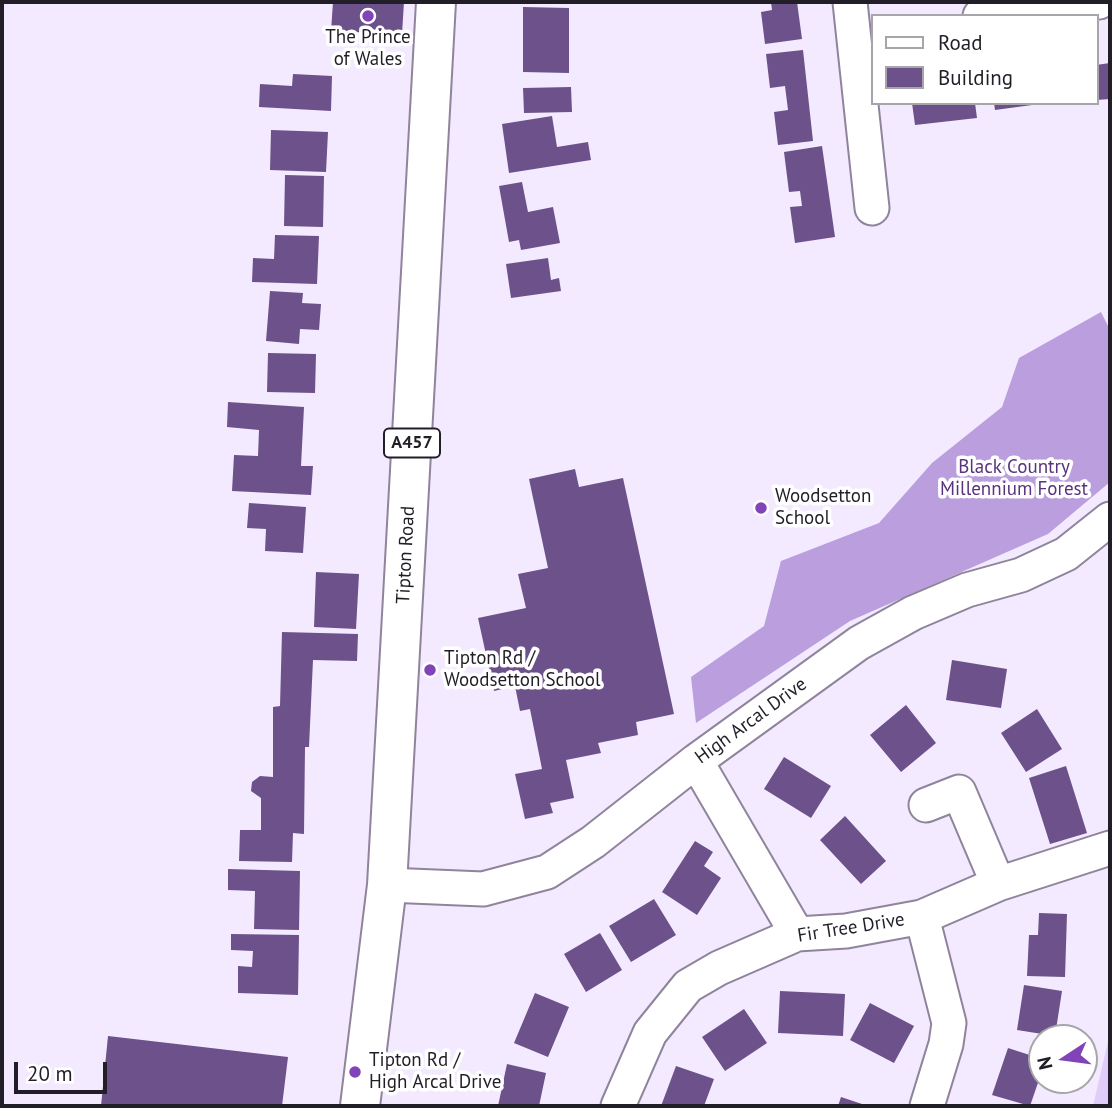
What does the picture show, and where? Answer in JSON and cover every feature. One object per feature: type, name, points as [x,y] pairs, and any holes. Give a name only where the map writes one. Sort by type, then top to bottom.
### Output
[{"type":"main road","name":"Tipton Road","points":[[360,1106],[387,885],[436,2]]},
{"type":"street","points":[[997,14],[1099,2]]},
{"type":"street","points":[[858,20],[872,208]]},
{"type":"street","name":"High Arcal Drive","points":[[387,885],[483,890],[547,872],[593,842],[696,761],[859,643],[913,613],[956,595],[1021,575],[1066,554],[1110,519]]},
{"type":"street","points":[[696,761],[797,934]]},
{"type":"street","points":[[926,805],[959,792],[998,884]]},
{"type":"street","name":"Fir Tree Drive","points":[[618,1106],[650,1033],[688,986],[719,968],[797,934],[845,931],[922,917],[998,884],[1110,848]]},
{"type":"street","points":[[922,917],[949,1023],[946,1044],[927,1106]]},
{"type":"shaded area","points":[[1110,1033],[1110,1106],[1093,1106],[1098,1094]]},
{"type":"green space","name":"Black Country Millennium Forest","points":[[1101,312],[1110,330],[1110,482],[1048,534],[850,621],[696,723],[691,677],[764,626],[781,561],[879,523],[932,463],[1002,407],[1019,358]]},
{"type":"building","name":"The Prince of Wales","points":[[333,2],[404,2],[402,34],[331,31]]},
{"type":"building","points":[[771,2],[797,2],[802,39],[765,44],[761,12],[772,10]]},
{"type":"building","points":[[523,7],[569,8],[569,73],[523,72]]},
{"type":"building","points":[[803,50],[813,141],[778,145],[774,112],[788,110],[785,86],[770,88],[766,54]]},
{"type":"building","points":[[1110,63],[1110,99],[1098,100],[1098,65]]},
{"type":"building","points":[[293,74],[332,76],[331,111],[259,107],[260,84],[292,86]]},
{"type":"building","points":[[571,87],[572,112],[524,113],[523,88]]},
{"type":"building","points":[[912,105],[975,105],[977,118],[915,125]]},
{"type":"building","points":[[994,105],[1032,105],[995,110]]},
{"type":"building","points":[[552,116],[557,147],[588,142],[591,160],[509,173],[502,124]]},
{"type":"building","points":[[271,130],[328,132],[326,172],[270,170]]},
{"type":"building","points":[[822,146],[835,237],[795,243],[790,207],[802,206],[800,191],[789,192],[784,152]]},
{"type":"building","points":[[285,175],[324,176],[323,227],[284,226]]},
{"type":"building","points":[[522,182],[528,212],[553,207],[560,243],[521,250],[519,240],[509,242],[499,186]]},
{"type":"building","points":[[275,235],[319,236],[317,284],[252,282],[253,258],[274,259]]},
{"type":"building","points":[[548,258],[551,280],[559,278],[561,291],[511,298],[506,264]]},
{"type":"building","points":[[270,291],[303,293],[302,303],[321,304],[319,330],[300,329],[299,344],[266,341]]},
{"type":"building","points":[[268,353],[316,354],[315,393],[267,392]]},
{"type":"building","points":[[228,402],[304,407],[301,466],[313,466],[311,495],[232,491],[234,455],[258,456],[259,430],[227,427]]},
{"type":"building","points":[[575,469],[579,487],[623,478],[674,714],[636,722],[638,735],[598,743],[601,753],[566,760],[574,798],[550,803],[553,813],[525,819],[515,774],[542,769],[530,709],[520,711],[515,686],[494,691],[478,618],[526,608],[518,574],[548,568],[529,479]]},
{"type":"building","points":[[249,503],[306,507],[303,553],[265,551],[266,529],[247,528]]},
{"type":"building","points":[[316,572],[359,574],[356,629],[314,627]]},
{"type":"building","points":[[282,632],[358,634],[357,661],[313,660],[309,747],[305,747],[304,834],[293,833],[292,862],[239,861],[240,830],[261,830],[261,798],[251,791],[252,782],[260,776],[273,777],[273,707],[280,706]]},
{"type":"building","points":[[952,660],[1007,669],[1001,708],[946,700]]},
{"type":"building","points":[[906,705],[936,743],[901,772],[870,735]]},
{"type":"building","points":[[1037,709],[1062,749],[1026,772],[1001,733]]},
{"type":"building","points":[[784,757],[831,786],[811,818],[764,789]]},
{"type":"building","points":[[1066,766],[1087,833],[1050,844],[1029,778]]},
{"type":"building","points":[[845,816],[886,861],[861,884],[820,840]]},
{"type":"building","points":[[695,841],[713,852],[704,866],[721,878],[697,915],[662,892]]},
{"type":"building","points":[[228,869],[300,871],[299,930],[254,929],[255,891],[228,890]]},
{"type":"building","points":[[654,899],[676,935],[631,962],[609,926]]},
{"type":"building","points":[[1039,913],[1067,914],[1065,977],[1027,976],[1029,935],[1038,935]]},
{"type":"building","points":[[600,933],[622,970],[586,992],[564,954]]},
{"type":"building","points":[[231,934],[299,935],[298,995],[238,993],[238,966],[252,967],[253,951],[231,950]]},
{"type":"building","points":[[1024,985],[1062,991],[1057,1024],[1028,1024],[1028,1032],[1017,1030]]},
{"type":"building","points":[[780,991],[845,994],[843,1036],[778,1033]]},
{"type":"building","points":[[535,993],[569,1007],[548,1057],[514,1043]]},
{"type":"building","points":[[870,1003],[914,1026],[894,1063],[850,1040]]},
{"type":"building","points":[[744,1009],[767,1043],[725,1071],[702,1037]]},
{"type":"building","points":[[108,1036],[288,1057],[282,1106],[101,1106]]},
{"type":"building","points":[[1008,1048],[1028,1054],[1028,1094],[1034,1094],[1030,1106],[992,1095]]},
{"type":"building","points":[[507,1064],[546,1073],[539,1106],[498,1106]]},
{"type":"building","points":[[676,1066],[714,1079],[704,1106],[661,1106]]},
{"type":"building","points":[[841,1097],[868,1106],[838,1106]]},
{"type":"place","name":"The Prince of Wales","points":[[368,16]]},
{"type":"place","name":"Woodsetton School","points":[[761,508]]},
{"type":"place","name":"Tipton Rd / Woodsetton School","points":[[430,670]]},
{"type":"place","name":"Tipton Rd / High Arcal Drive","points":[[355,1072]]}]
